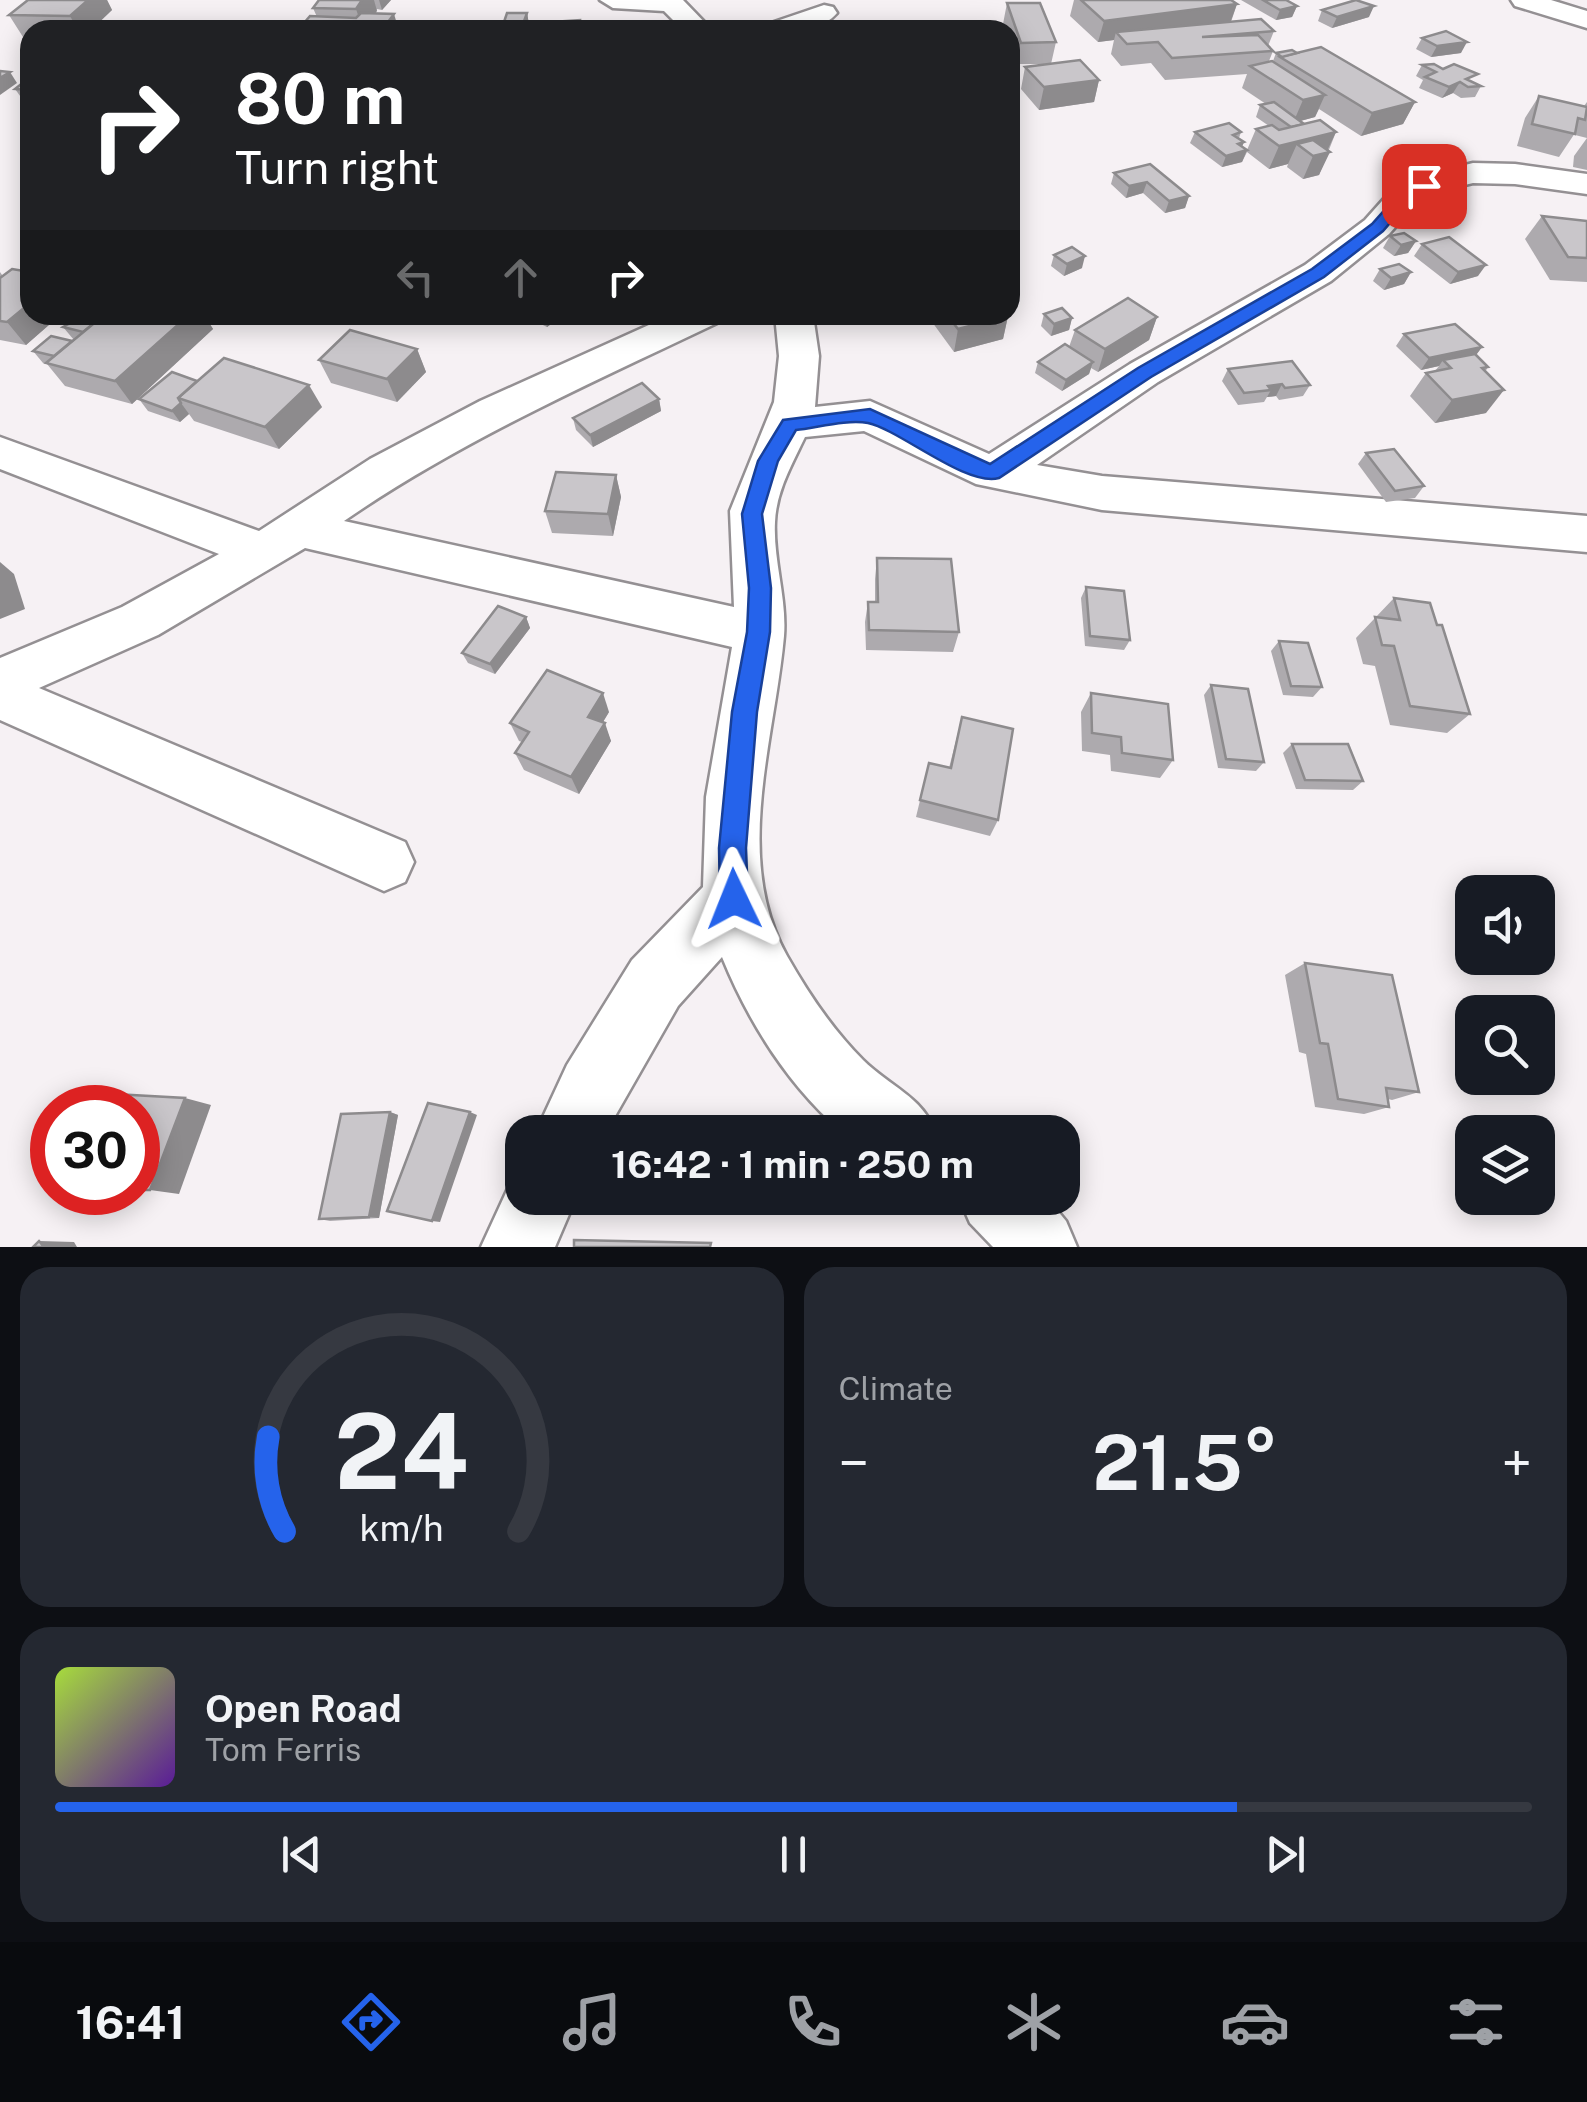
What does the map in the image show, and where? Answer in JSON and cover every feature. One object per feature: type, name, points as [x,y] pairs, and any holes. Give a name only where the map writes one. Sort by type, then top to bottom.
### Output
[{"type":"street","points":[[612,0],[671,2],[688,20]]},
{"type":"street","points":[[1524,0],[1587,20]]},
{"type":"street","points":[[992,473],[1144,372],[1318,273],[1377,227],[1402,199],[1424,186],[1473,172],[1587,184]]},
{"type":"street","points":[[0,680],[52,662],[140,621],[281,540],[386,470],[494,411],[681,325]]},
{"type":"street","points":[[797,325],[802,342],[790,424],[768,461],[752,514],[760,588],[758,632],[744,712],[732,848],[734,899],[761,975],[815,1062],[874,1115]]},
{"type":"street","points":[[790,424],[870,416],[992,473],[1102,494],[1587,534]]},
{"type":"street","points":[[0,452],[281,540],[758,632]]},
{"type":"street","points":[[0,696],[384,862]]},
{"type":"street","points":[[578,1115],[655,983],[734,899]]},
{"type":"street","points":[[518,1247],[532,1215]]},
{"type":"street","points":[[1012,1215],[1040,1247]]},
{"type":"building","points":[[28,0],[88,0],[70,16],[9,15]]},
{"type":"building","points":[[319,0],[362,0],[356,9],[313,8]]},
{"type":"building","points":[[1081,0],[1231,0],[1237,4],[1104,21]]},
{"type":"building","points":[[1263,0],[1286,0],[1297,6],[1280,10]]},
{"type":"building","points":[[1356,0],[1374,6],[1337,17],[1322,10]]},
{"type":"building","points":[[1007,3],[1040,3],[1056,42],[1021,43],[1020,20],[1013,20]]},
{"type":"building","points":[[361,13],[394,14],[390,20],[307,20],[310,16],[356,18]]},
{"type":"building","points":[[507,13],[527,13],[524,20],[505,20]]},
{"type":"building","points":[[1261,19],[1274,31],[1202,37],[1258,35],[1273,51],[1172,58],[1158,42],[1127,44],[1116,32]]},
{"type":"building","points":[[1446,31],[1467,42],[1437,46],[1422,38]]},
{"type":"building","points":[[1321,47],[1415,102],[1372,113],[1280,57]]},
{"type":"building","points":[[1276,53],[1297,53],[1282,57]]},
{"type":"building","points":[[1080,60],[1099,80],[1044,87],[1025,67]]},
{"type":"building","points":[[1272,61],[1325,95],[1303,100],[1250,66]]},
{"type":"building","points":[[1434,64],[1443,69],[1454,64],[1478,74],[1466,79],[1481,86],[1468,87],[1460,82],[1449,87],[1425,77],[1436,72],[1422,65]]},
{"type":"building","points":[[1539,96],[1587,107],[1585,120],[1578,118],[1575,134],[1532,124]]},
{"type":"building","points":[[1274,102],[1304,124],[1291,127],[1260,105]]},
{"type":"building","points":[[1320,120],[1336,132],[1279,146],[1256,129],[1272,125],[1279,130]]},
{"type":"building","points":[[1229,123],[1241,132],[1233,135],[1244,142],[1238,144],[1247,150],[1226,156],[1195,132]]},
{"type":"building","points":[[1313,140],[1330,152],[1313,156],[1297,144]]},
{"type":"building","points":[[1150,164],[1189,196],[1169,201],[1147,182],[1129,186],[1114,173]]},
{"type":"building","points":[[1542,216],[1587,221],[1587,258],[1568,257]]},
{"type":"building","points":[[1404,233],[1416,241],[1401,245],[1390,236]]},
{"type":"building","points":[[1449,237],[1486,265],[1458,272],[1422,244]]},
{"type":"building","points":[[1072,247],[1085,256],[1067,264],[1054,255]]},
{"type":"building","points":[[1399,264],[1411,272],[1391,278],[1380,269]]},
{"type":"building","points":[[12,269],[20,270],[20,311],[7,322],[0,321],[0,278]]},
{"type":"building","points":[[1128,298],[1157,317],[1105,349],[1075,330]]},
{"type":"building","points":[[1062,308],[1072,318],[1054,324],[1044,314]]},
{"type":"building","points":[[1455,324],[1482,347],[1429,358],[1404,334]]},
{"type":"building","points":[[67,325],[92,325],[83,332],[63,327]]},
{"type":"building","points":[[92,325],[178,325],[115,381],[46,363]]},
{"type":"building","points":[[350,330],[417,349],[387,379],[319,360]]},
{"type":"building","points":[[51,336],[72,341],[54,356],[33,351]]},
{"type":"building","points":[[1065,344],[1093,362],[1066,380],[1038,362]]},
{"type":"building","points":[[1475,354],[1488,367],[1482,368],[1504,390],[1452,400],[1426,373],[1451,368],[1443,360]]},
{"type":"building","points":[[224,358],[309,385],[265,427],[178,398]]},
{"type":"building","points":[[1292,361],[1310,385],[1285,388],[1282,384],[1268,386],[1271,390],[1244,393],[1228,369]]},
{"type":"building","points":[[172,372],[197,381],[178,398],[181,403],[172,411],[139,399]]},
{"type":"building","points":[[642,383],[659,399],[590,435],[573,418]]},
{"type":"building","points":[[1394,449],[1424,486],[1395,491],[1366,453]]},
{"type":"building","points":[[556,472],[616,475],[608,514],[545,511]]},
{"type":"building","points":[[877,558],[951,559],[959,632],[869,630],[868,602],[878,602]]},
{"type":"building","points":[[1086,587],[1124,591],[1130,640],[1090,636]]},
{"type":"building","points":[[1394,598],[1430,603],[1437,625],[1442,625],[1470,714],[1410,706],[1394,646],[1382,645],[1375,617],[1400,620]]},
{"type":"building","points":[[498,606],[526,617],[490,664],[462,653]]},
{"type":"building","points":[[1279,641],[1308,643],[1322,687],[1291,686]]},
{"type":"building","points":[[547,670],[603,693],[588,717],[605,723],[571,777],[515,753],[529,732],[510,723]]},
{"type":"building","points":[[1211,685],[1248,689],[1264,762],[1226,759]]},
{"type":"building","points":[[1091,693],[1168,704],[1173,760],[1122,753],[1121,737],[1092,733]]},
{"type":"building","points":[[962,717],[1013,729],[998,820],[920,800],[929,763],[951,768]]},
{"type":"building","points":[[1292,744],[1348,744],[1363,781],[1305,780]]},
{"type":"building","points":[[1305,963],[1392,975],[1419,1092],[1386,1088],[1389,1107],[1338,1099],[1328,1044],[1320,1043]]},
{"type":"building","points":[[160,1097],[185,1098],[160,1164]]},
{"type":"building","points":[[428,1103],[470,1112],[432,1221],[387,1211]]},
{"type":"building","points":[[390,1112],[369,1217],[319,1219],[341,1114]]},
{"type":"building","points":[[574,1240],[711,1243],[710,1247],[574,1247]]},
{"type":"route","points":[[734,899],[732,848],[744,712],[758,632],[760,588],[752,514],[768,461],[790,424],[870,416],[992,473],[1144,372],[1318,273],[1377,227],[1402,199],[1424,186]]}]
